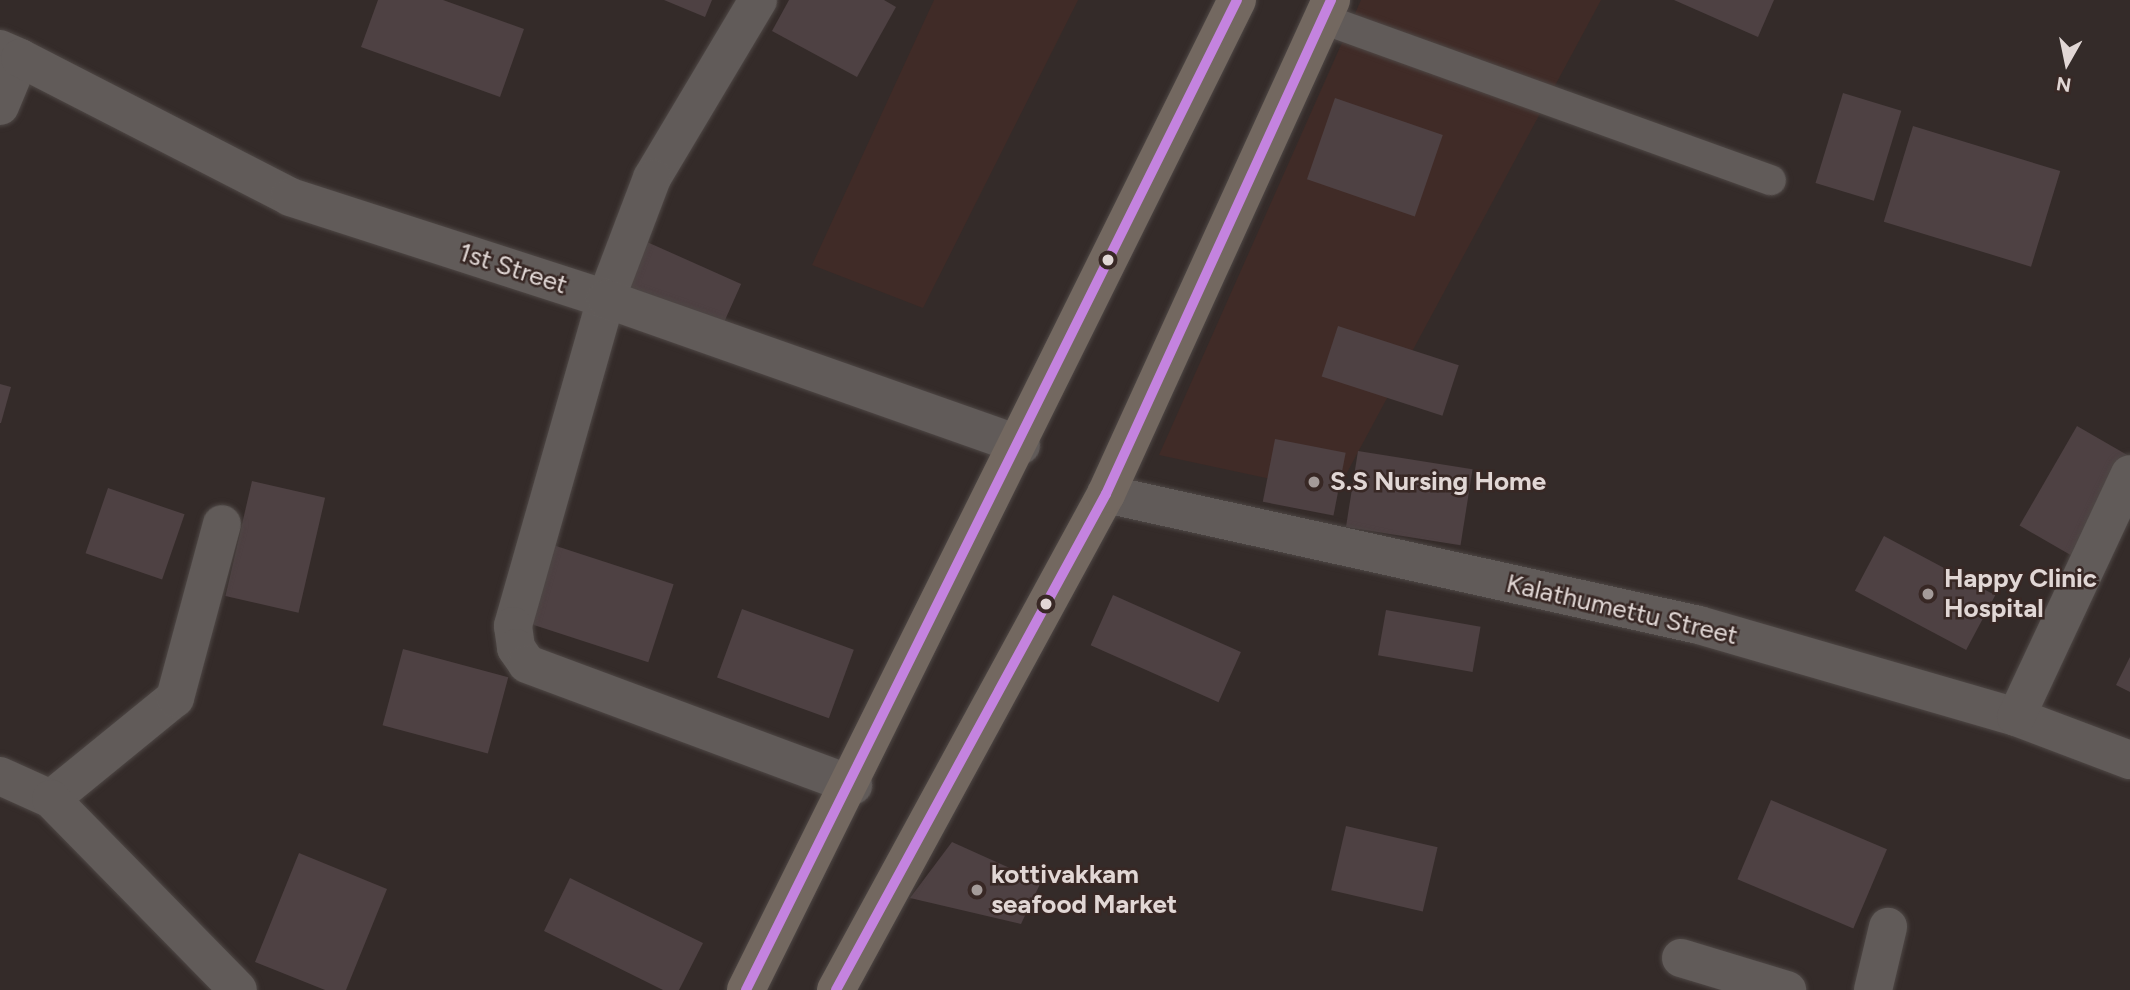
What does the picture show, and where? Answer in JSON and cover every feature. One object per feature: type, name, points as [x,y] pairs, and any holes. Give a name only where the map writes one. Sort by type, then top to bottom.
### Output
[{"type":"main road","points":[[746,990],[853,785],[1237,0]]},
{"type":"main road","points":[[836,990],[1106,494],[1327,9]]},
{"type":"street","points":[[758,0],[652,178],[606,299],[513,626],[516,648],[527,664],[853,785]]},
{"type":"street","points":[[0,106],[10,54]]},
{"type":"street","name":"1st Street","points":[[10,54],[290,197],[606,299],[1021,445]]},
{"type":"street","points":[[2016,718],[2130,474]]},
{"type":"street","name":"Kalathumettu Street","points":[[1106,494],[1699,625],[2016,718],[2130,760]]},
{"type":"street","points":[[51,799],[175,698],[222,524]]},
{"type":"street","points":[[0,776],[51,799],[238,990]]},
{"type":"street","points":[[1873,990],[1888,927]]},
{"type":"street","points":[[1681,958],[1787,990]]},
{"type":"lane","points":[[1327,9],[1771,180]]},
{"type":"shaded area","points":[[934,0],[1078,0],[923,308],[812,265]]},
{"type":"shaded area","points":[[1361,0],[1601,0],[1336,493],[1159,455]]},
{"type":"building","points":[[378,0],[443,0],[524,29],[500,97],[361,47]]},
{"type":"building","points":[[664,0],[712,0],[705,17]]},
{"type":"building","points":[[789,0],[884,0],[896,7],[857,77],[772,31]]},
{"type":"building","points":[[1674,0],[1774,0],[1758,37]]},
{"type":"building","points":[[1843,93],[1901,111],[1874,201],[1816,183]]},
{"type":"building","points":[[1335,98],[1443,135],[1415,216],[1307,179]]},
{"type":"building","points":[[1913,126],[2060,171],[2031,267],[1884,222]]},
{"type":"building","points":[[647,242],[741,284],[720,330],[626,289]]},
{"type":"building","points":[[1338,326],[1459,365],[1442,416],[1322,376]]},
{"type":"building","points":[[0,384],[11,387],[1,423],[0,423]]},
{"type":"building","points":[[2077,426],[2130,457],[2072,556],[2020,526]]},
{"type":"building","points":[[1275,439],[1346,453],[1333,516],[1263,502]]},
{"type":"building","points":[[1358,451],[1473,469],[1461,545],[1346,527]]},
{"type":"building","points":[[252,481],[325,498],[299,613],[225,596]]},
{"type":"building","points":[[108,488],[185,514],[162,580],[86,553]]},
{"type":"building","points":[[1884,536],[1995,595],[1966,650],[1855,591]]},
{"type":"building","points":[[550,544],[674,584],[648,662],[525,622]]},
{"type":"building","points":[[1113,595],[1241,652],[1219,702],[1091,645]]},
{"type":"building","points":[[742,609],[854,650],[829,718],[717,678]]},
{"type":"building","points":[[1386,610],[1481,627],[1473,672],[1378,655]]},
{"type":"building","points":[[403,649],[508,677],[488,754],[383,725]]},
{"type":"building","points":[[2130,657],[2130,692],[2116,685]]},
{"type":"building","points":[[1771,800],[1887,849],[1853,928],[1737,879]]},
{"type":"building","points":[[1346,826],[1438,847],[1423,911],[1331,890]]},
{"type":"building","name":"kottivakkam seafood Market","points":[[952,842],[1041,882],[1021,924],[910,898]]},
{"type":"building","points":[[299,853],[387,889],[346,990],[325,990],[255,962]]},
{"type":"building","points":[[570,878],[703,943],[679,990],[663,990],[544,931]]},
{"type":"transit line","points":[[746,990],[1237,0]]},
{"type":"transit line","points":[[836,990],[1106,494],[1331,0]]},
{"type":"place","name":"S.S Nursing Home","points":[[1314,482]]},
{"type":"place","name":"Happy Clinic Hospital","points":[[1928,594]]},
{"type":"place","name":"kottivakkam seafood Market","points":[[977,890]]}]
